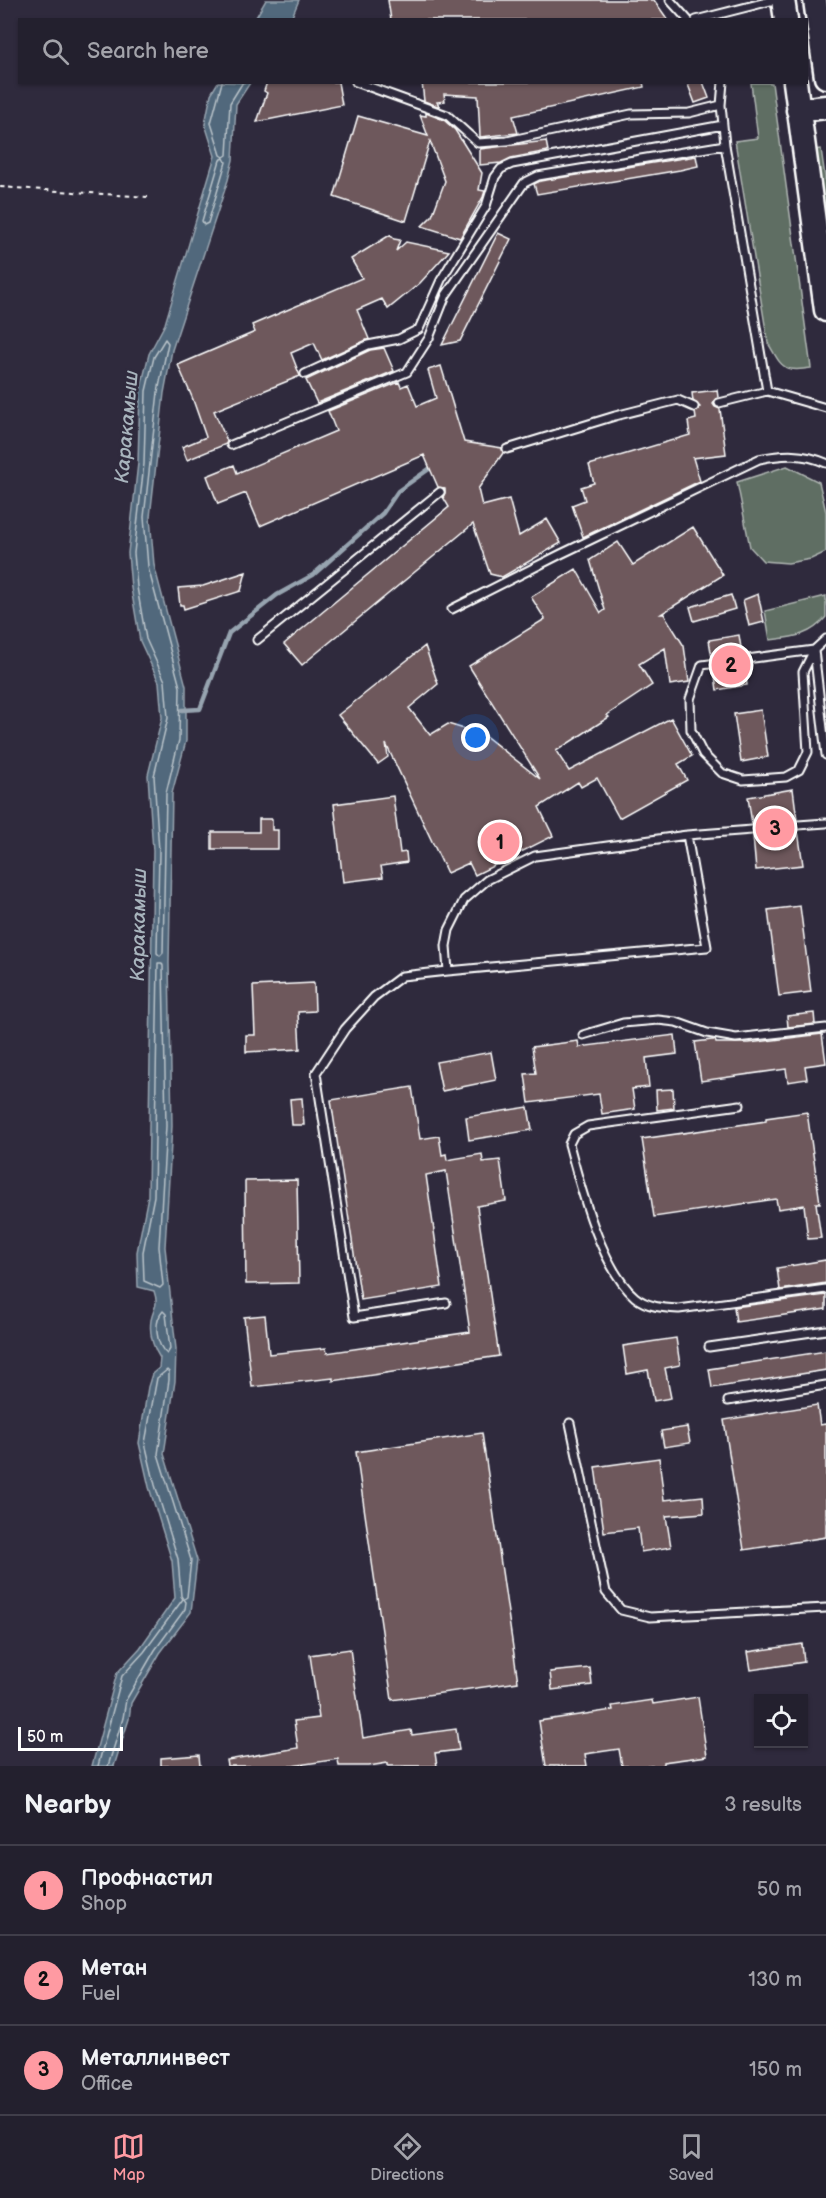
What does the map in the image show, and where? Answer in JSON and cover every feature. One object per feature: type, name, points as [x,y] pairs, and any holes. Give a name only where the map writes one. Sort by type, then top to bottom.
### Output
[{"type":"highway","points":[[783,0],[786,18]]},
{"type":"highway","points":[[815,0],[826,77]]},
{"type":"highway","points":[[795,84],[826,310]]},
{"type":"highway","points":[[798,111],[826,107]]},
{"type":"lane","points":[[670,0],[686,18]]},
{"type":"lane","points":[[712,18],[729,16],[774,0]]},
{"type":"lane","points":[[362,84],[447,115],[478,143],[507,141],[631,114],[689,112],[721,105]]},
{"type":"lane","points":[[723,84],[721,105],[725,145],[767,391]]},
{"type":"lane","points":[[305,374],[368,345],[399,339],[419,329],[441,280],[486,206],[495,177],[501,170],[512,164],[723,125]]},
{"type":"lane","points":[[231,445],[407,372],[429,339],[446,295],[524,183],[538,176],[725,145]]},
{"type":"lane","points":[[719,403],[767,391],[826,408]]},
{"type":"lane","points":[[507,449],[615,416],[678,400],[694,407]]},
{"type":"lane","points":[[452,609],[759,459],[784,454],[810,456],[826,463]]},
{"type":"lane","points":[[257,640],[440,492]]},
{"type":"lane","points":[[814,650],[702,665],[690,699],[691,730],[703,754],[722,773],[743,780],[786,777],[800,770],[808,752],[802,672],[814,650],[826,639]]},
{"type":"lane","points":[[814,650],[826,755]]},
{"type":"lane","points":[[798,825],[826,823]]},
{"type":"lane","points":[[448,971],[446,946],[449,930],[464,900],[487,880],[536,856],[687,835],[752,830]]},
{"type":"lane","points":[[446,1303],[354,1317],[316,1073],[345,1029],[374,997],[402,976],[707,947],[687,835]]},
{"type":"lane","points":[[583,1035],[622,1023],[658,1020],[676,1022],[707,1033],[736,1038],[826,1028]]},
{"type":"lane","points":[[740,1105],[588,1125],[574,1134],[569,1144],[583,1199],[615,1273],[636,1298],[658,1308],[679,1309],[826,1289]]},
{"type":"lane","points":[[709,1347],[826,1330]]},
{"type":"lane","points":[[728,1401],[826,1385]]},
{"type":"lane","points":[[570,1423],[606,1592],[621,1610],[650,1617],[826,1608]]},
{"type":"path","points":[[0,187],[148,197]]},
{"type":"green space","points":[[751,84],[772,84],[811,368],[794,369],[783,366],[768,343],[735,141],[758,138]]},
{"type":"green space","points":[[821,149],[826,184],[826,244],[813,150]]},
{"type":"green space","points":[[787,466],[819,482],[826,512],[826,552],[811,559],[788,563],[763,561],[750,547],[737,482]]},
{"type":"green space","points":[[826,596],[826,617],[814,628],[794,636],[770,640],[765,611]]},
{"type":"water","points":[[266,0],[299,0],[291,18],[256,18]]},
{"type":"water","points":[[217,84],[249,84],[236,104],[233,160],[228,180],[172,350],[164,393],[150,517],[154,565],[186,686],[186,741],[172,793],[169,963],[172,1126],[165,1247],[176,1349],[175,1381],[164,1454],[197,1560],[191,1612],[160,1653],[131,1703],[129,1719],[114,1766],[92,1766],[117,1673],[140,1648],[175,1598],[172,1561],[149,1487],[139,1443],[148,1387],[152,1374],[159,1368],[160,1358],[151,1335],[151,1320],[156,1303],[154,1291],[138,1287],[137,1252],[148,1196],[153,851],[148,775],[162,718],[159,682],[140,641],[128,553],[138,463],[140,391],[149,354],[165,324],[215,156],[205,124],[211,94]]},
{"type":"building","points":[[388,0],[654,0],[667,18],[391,18]]},
{"type":"building","points":[[266,84],[338,84],[342,105],[257,122],[267,93],[264,91]]},
{"type":"building","points":[[422,84],[643,84],[644,87],[513,116],[518,133],[480,137],[478,96],[444,94],[445,101],[437,102],[440,107],[424,101]]},
{"type":"building","points":[[688,84],[704,84],[709,98],[695,103]]},
{"type":"building","points":[[426,113],[444,120],[455,130],[482,173],[479,190],[485,191],[483,197],[460,238],[422,226],[432,216],[445,181],[430,141],[406,221],[334,197],[358,116],[428,136],[420,115],[426,116]]},
{"type":"building","points":[[546,141],[548,151],[511,158],[501,163],[480,165],[480,149]]},
{"type":"building","points":[[696,156],[698,166],[680,170],[537,194],[534,184],[540,181]]},
{"type":"building","points":[[498,233],[511,239],[460,341],[442,345]]},
{"type":"building","points":[[390,235],[400,240],[396,251],[406,242],[449,251],[420,283],[388,309],[382,299],[357,310],[369,339],[322,360],[314,343],[291,353],[300,376],[214,411],[227,441],[226,444],[187,460],[182,447],[206,437],[178,365],[255,332],[252,325],[362,278],[351,259]]},
{"type":"building","points":[[384,348],[394,371],[317,403],[306,380],[370,350]]},
{"type":"building","points":[[441,366],[464,442],[502,448],[503,453],[478,489],[482,506],[509,499],[519,536],[547,519],[561,543],[502,577],[490,574],[473,524],[302,665],[284,644],[449,507],[443,497],[445,489],[438,487],[424,455],[260,526],[246,493],[218,504],[207,476],[234,465],[237,473],[336,431],[328,411],[399,382],[401,387],[408,384],[417,406],[436,398],[428,370]]},
{"type":"building","points":[[717,390],[718,397],[713,404],[720,409],[726,454],[693,458],[700,481],[583,537],[572,505],[585,500],[581,487],[594,483],[589,465],[690,435],[688,421],[696,419],[695,412],[700,407],[693,401],[692,393]]},
{"type":"building","points":[[693,527],[723,575],[661,614],[664,614],[684,646],[689,682],[670,685],[665,648],[639,664],[652,685],[607,715],[609,717],[556,751],[569,771],[671,718],[692,756],[678,764],[687,780],[619,818],[597,778],[581,787],[578,782],[539,807],[553,836],[475,875],[469,863],[447,873],[386,744],[388,757],[378,764],[338,715],[425,646],[438,684],[409,708],[430,735],[448,724],[484,735],[540,779],[469,666],[545,619],[531,597],[576,569],[601,613],[605,610],[590,560],[618,542],[633,565]]},
{"type":"building","points":[[246,572],[241,591],[184,609],[183,605],[180,605],[178,588],[203,586]]},
{"type":"building","points":[[758,594],[764,622],[749,626],[743,600]]},
{"type":"building","points":[[731,595],[735,609],[694,621],[690,607]]},
{"type":"building","points":[[739,635],[742,654],[712,658],[709,640]]},
{"type":"building","points":[[744,665],[747,685],[717,690],[714,669]]},
{"type":"building","points":[[761,710],[768,757],[741,762],[734,714]]},
{"type":"building","points":[[793,789],[797,820],[793,822],[793,826],[798,831],[803,865],[756,870],[753,836],[757,833],[757,829],[752,824],[748,797]]},
{"type":"building","points":[[393,796],[400,853],[406,852],[407,862],[381,866],[383,877],[343,882],[334,804]]},
{"type":"building","points":[[259,819],[272,819],[272,830],[278,830],[278,849],[212,849],[212,832],[259,832]]},
{"type":"building","points":[[800,906],[811,992],[779,996],[768,910]]},
{"type":"building","points":[[314,983],[315,1011],[298,1012],[300,1049],[246,1052],[246,1035],[255,1035],[253,986]]},
{"type":"building","points":[[814,1013],[815,1024],[788,1027],[787,1016]]},
{"type":"building","points":[[822,1034],[826,1063],[805,1066],[807,1079],[788,1082],[786,1069],[701,1081],[695,1042],[715,1040],[716,1043],[749,1043]]},
{"type":"building","points":[[675,1035],[677,1054],[646,1058],[649,1087],[632,1089],[635,1109],[602,1114],[599,1094],[529,1103],[525,1074],[536,1073],[532,1047],[578,1041],[579,1047]]},
{"type":"building","points":[[491,1052],[496,1080],[442,1091],[436,1062]]},
{"type":"building","points":[[412,1087],[420,1139],[439,1136],[442,1155],[446,1154],[447,1160],[482,1154],[483,1162],[500,1160],[506,1201],[477,1206],[499,1356],[333,1381],[333,1378],[252,1387],[244,1317],[265,1315],[269,1354],[326,1348],[327,1353],[470,1332],[446,1171],[426,1175],[442,1287],[361,1300],[331,1100]]},
{"type":"building","points":[[673,1089],[674,1108],[657,1110],[656,1090]]},
{"type":"building","points":[[302,1098],[304,1125],[292,1125],[290,1099]]},
{"type":"building","points":[[528,1107],[532,1130],[469,1140],[466,1117]]},
{"type":"building","points":[[807,1112],[820,1203],[816,1203],[821,1238],[808,1239],[804,1205],[778,1209],[776,1199],[654,1217],[642,1139],[766,1121],[766,1118]]},
{"type":"building","points":[[297,1180],[299,1283],[246,1284],[245,1181]]},
{"type":"building","points":[[826,1260],[826,1283],[780,1290],[777,1268]]},
{"type":"building","points":[[826,1295],[826,1309],[736,1322],[734,1307]]},
{"type":"building","points":[[676,1338],[680,1365],[665,1368],[671,1398],[654,1401],[648,1370],[627,1374],[623,1346]]},
{"type":"building","points":[[826,1351],[826,1370],[712,1388],[709,1369]]},
{"type":"building","points":[[817,1405],[820,1425],[826,1424],[826,1537],[744,1550],[724,1420]]},
{"type":"building","points":[[687,1427],[690,1443],[664,1447],[661,1431]]},
{"type":"building","points":[[482,1433],[518,1682],[392,1700],[356,1452]]},
{"type":"building","points":[[659,1458],[664,1500],[703,1496],[704,1513],[666,1516],[671,1547],[641,1552],[638,1528],[604,1532],[595,1467]]},
{"type":"building","points":[[802,1644],[804,1662],[751,1670],[748,1652]]},
{"type":"building","points":[[350,1649],[363,1738],[411,1730],[412,1735],[456,1729],[459,1750],[435,1753],[437,1766],[388,1766],[388,1763],[369,1766],[339,1766],[338,1759],[292,1766],[228,1766],[227,1760],[298,1748],[294,1721],[319,1718],[310,1655]]},
{"type":"building","points":[[590,1668],[592,1685],[552,1690],[550,1672]]},
{"type":"building","points":[[698,1697],[707,1756],[663,1762],[663,1766],[622,1766],[619,1749],[585,1754],[587,1766],[546,1766],[539,1721],[613,1710],[612,1706],[652,1700],[653,1704]]},
{"type":"building","points":[[199,1755],[200,1766],[161,1766],[161,1758]]},
{"type":"waterway","points":[[182,710],[200,709],[229,633],[277,595],[313,575],[383,513],[398,491],[429,469]]},
{"type":"place","name":"Метан","points":[[731,665]]},
{"type":"place","name":"Металлинвест","points":[[775,828]]},
{"type":"place","name":"Профнастил","points":[[500,842]]},
{"type":"water label","name":"Каракамыш","points":[[127,427]]},
{"type":"water label","name":"Каракамыш","points":[[139,925]]}]
